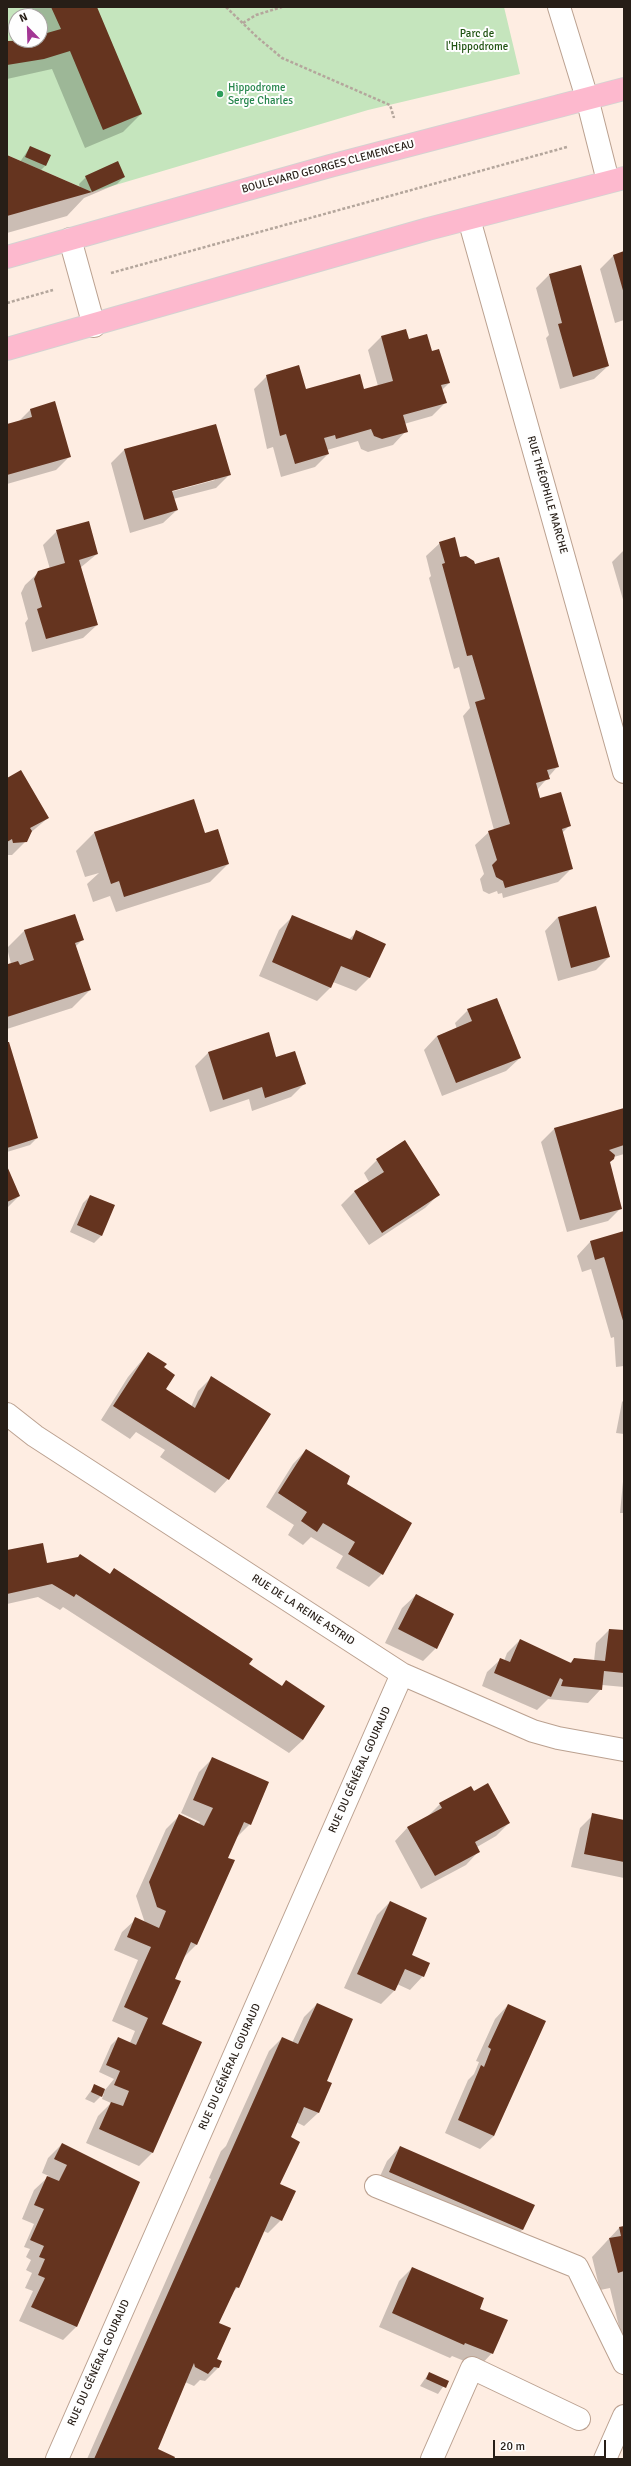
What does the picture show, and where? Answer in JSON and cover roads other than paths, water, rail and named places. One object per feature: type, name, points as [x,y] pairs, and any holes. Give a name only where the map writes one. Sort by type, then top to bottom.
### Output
[{"type":"main road","name":"BOULEVARD GEORGES CLEMENCEAU","points":[[7,257],[404,147],[624,89]]},
{"type":"main road","points":[[7,350],[469,219],[616,179]]},
{"type":"street","points":[[559,7],[587,98],[597,139],[616,179]]},
{"type":"street","name":"RUE THÉOPHILE MARCHE","points":[[469,219],[624,772]]},
{"type":"street","points":[[70,239],[94,326]]},
{"type":"street","name":"RUE DE LA REINE ASTRID","points":[[7,1414],[35,1436],[402,1674],[534,1731],[558,1738],[624,1750]]},
{"type":"street","name":"RUE DU GÉNÉRAL GOURAUD","points":[[57,2459],[402,1674]]},
{"type":"street","points":[[376,2186],[577,2267],[624,2363]]},
{"type":"street","points":[[432,2459],[472,2368],[579,2419]]},
{"type":"street","points":[[605,2459],[624,2416]]},
{"type":"place","name":"Hippodrome Serge Charles","points":[[220,94]]},
{"type":"park label","name":"Parc de l'Hippodrome","points":[[477,40]]}]
